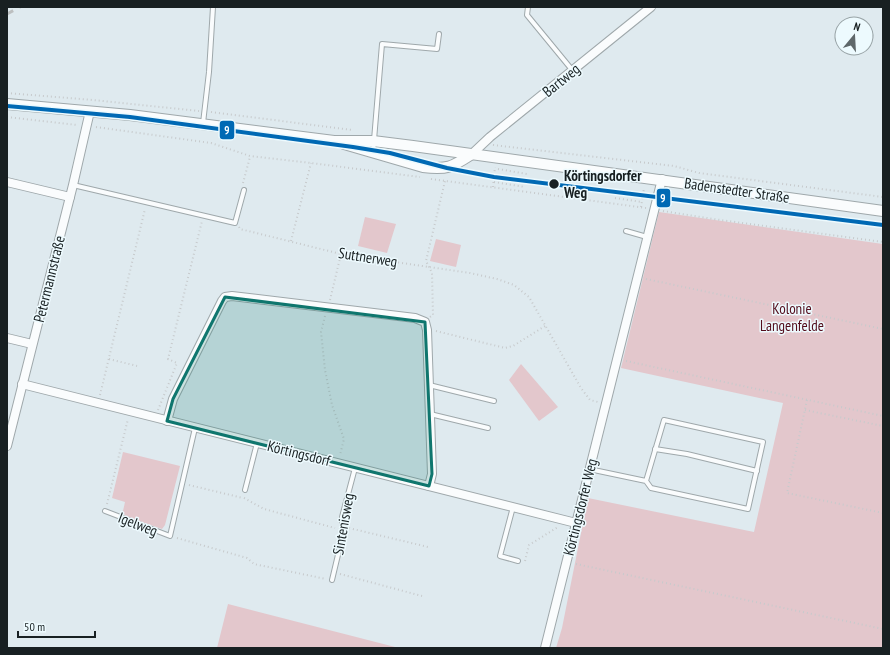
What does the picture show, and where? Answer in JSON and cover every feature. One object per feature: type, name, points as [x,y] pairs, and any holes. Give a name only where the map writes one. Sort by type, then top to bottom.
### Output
[{"type":"street","name":"Bartweg","points":[[472,154],[651,7]]},
{"type":"street","name":"Badenstedter Straße","points":[[7,104],[90,111],[334,141],[423,167],[436,169],[456,165],[472,154]]},
{"type":"street","name":"Petermannstraße","points":[[7,446],[73,185],[90,111]]},
{"type":"street","name":"Badenstedter Straße","points":[[334,141],[374,137],[472,154],[662,179],[883,211]]},
{"type":"street","name":"Körtingsdorfer Weg","points":[[545,648],[567,562],[572,522],[589,469],[606,405],[662,179]]},
{"type":"street","points":[[7,182],[70,197]]},
{"type":"street","points":[[167,421],[173,399],[222,301],[226,297],[232,296],[415,318],[425,322],[427,330],[432,474],[429,486]]},
{"type":"street","points":[[7,338],[32,344]]},
{"type":"street","name":"Körtingsdorf","points":[[22,384],[572,522]]},
{"type":"lane","points":[[203,124],[209,72],[213,7]]},
{"type":"lane","points":[[528,7],[528,15],[573,71]]},
{"type":"lane","points":[[372,153],[382,44],[437,49],[439,34]]},
{"type":"lane","points":[[73,185],[235,223],[244,190]]},
{"type":"lane","points":[[626,232],[647,237]]},
{"type":"lane","points":[[429,385],[494,401]]},
{"type":"lane","points":[[430,414],[488,428]]},
{"type":"lane","points":[[589,469],[646,480],[651,488],[748,509],[763,442],[664,420],[646,480]]},
{"type":"lane","name":"Igelweg","points":[[105,511],[170,536],[195,428]]},
{"type":"lane","points":[[246,490],[257,443]]},
{"type":"lane","points":[[655,449],[687,454],[756,471]]},
{"type":"lane","name":"Sintenisweg","points":[[332,580],[342,538],[342,517],[355,467]]},
{"type":"lane","points":[[513,507],[500,556],[518,561]]},
{"type":"path","points":[[7,93],[204,111],[374,137]]},
{"type":"path","points":[[7,117],[211,143],[250,156],[421,178]]},
{"type":"path","points":[[483,144],[674,166],[699,173],[883,197]]},
{"type":"path","points":[[244,190],[243,185],[250,156]]},
{"type":"path","points":[[291,242],[310,163]]},
{"type":"path","points":[[495,168],[527,174]]},
{"type":"path","points":[[429,179],[654,209],[713,220],[883,242]]},
{"type":"path","points":[[434,323],[432,273],[426,261],[445,181]]},
{"type":"path","points":[[494,182],[525,187]]},
{"type":"path","points":[[615,198],[642,202]]},
{"type":"path","points":[[98,404],[147,202]]},
{"type":"path","points":[[154,418],[177,363],[168,359],[204,216]]},
{"type":"path","name":"Suttnerweg","points":[[235,223],[240,229],[341,254],[428,266],[497,279],[514,285],[529,296],[573,375],[590,400],[606,405]]},
{"type":"path","points":[[338,463],[344,439],[332,405],[325,370],[321,332],[341,254]]},
{"type":"path","points":[[637,277],[883,329]]},
{"type":"path","points":[[425,322],[433,315]]},
{"type":"path","points":[[434,330],[505,348],[513,346],[545,326]]},
{"type":"path","points":[[109,359],[137,366]]},
{"type":"path","points":[[618,359],[883,416]]},
{"type":"path","points":[[807,400],[787,493],[865,509]]},
{"type":"path","points":[[805,410],[883,426]]},
{"type":"path","name":"Igelweg","points":[[105,511],[130,412]]},
{"type":"path","points":[[182,483],[244,498],[264,509],[428,547]]},
{"type":"path","points":[[855,507],[883,513]]},
{"type":"path","points":[[518,561],[525,563],[529,545],[572,522]]},
{"type":"path","points":[[170,536],[246,558],[254,564],[332,580]]},
{"type":"path","points":[[567,562],[883,629]]},
{"type":"path","points":[[334,572],[422,596]]},
{"type":"highlighted area","points":[[225,297],[425,322],[432,474],[429,486],[167,421],[173,399]]},
{"type":"green space","name":"Kolonie Langenfelde","points":[[659,212],[883,244],[883,648],[556,648],[562,628],[588,498],[754,532],[783,403],[621,368]]},
{"type":"green space","points":[[365,217],[396,224],[387,253],[358,246]]},
{"type":"green space","points":[[436,239],[461,245],[456,267],[430,261]]},
{"type":"green space","points":[[521,364],[558,407],[539,421],[509,380]]},
{"type":"green space","points":[[123,452],[180,466],[165,525],[162,529],[125,516],[123,511],[125,502],[112,498]]},
{"type":"green space","points":[[228,604],[399,648],[217,648]]},
{"type":"railway","points":[[7,14],[20,7]]},
{"type":"transit line","name":"9","points":[[7,106],[130,117],[353,147],[390,153],[447,168],[494,177],[883,225]]},
{"type":"place","name":"Körtingsdorfer Weg","points":[[554,184]]}]
